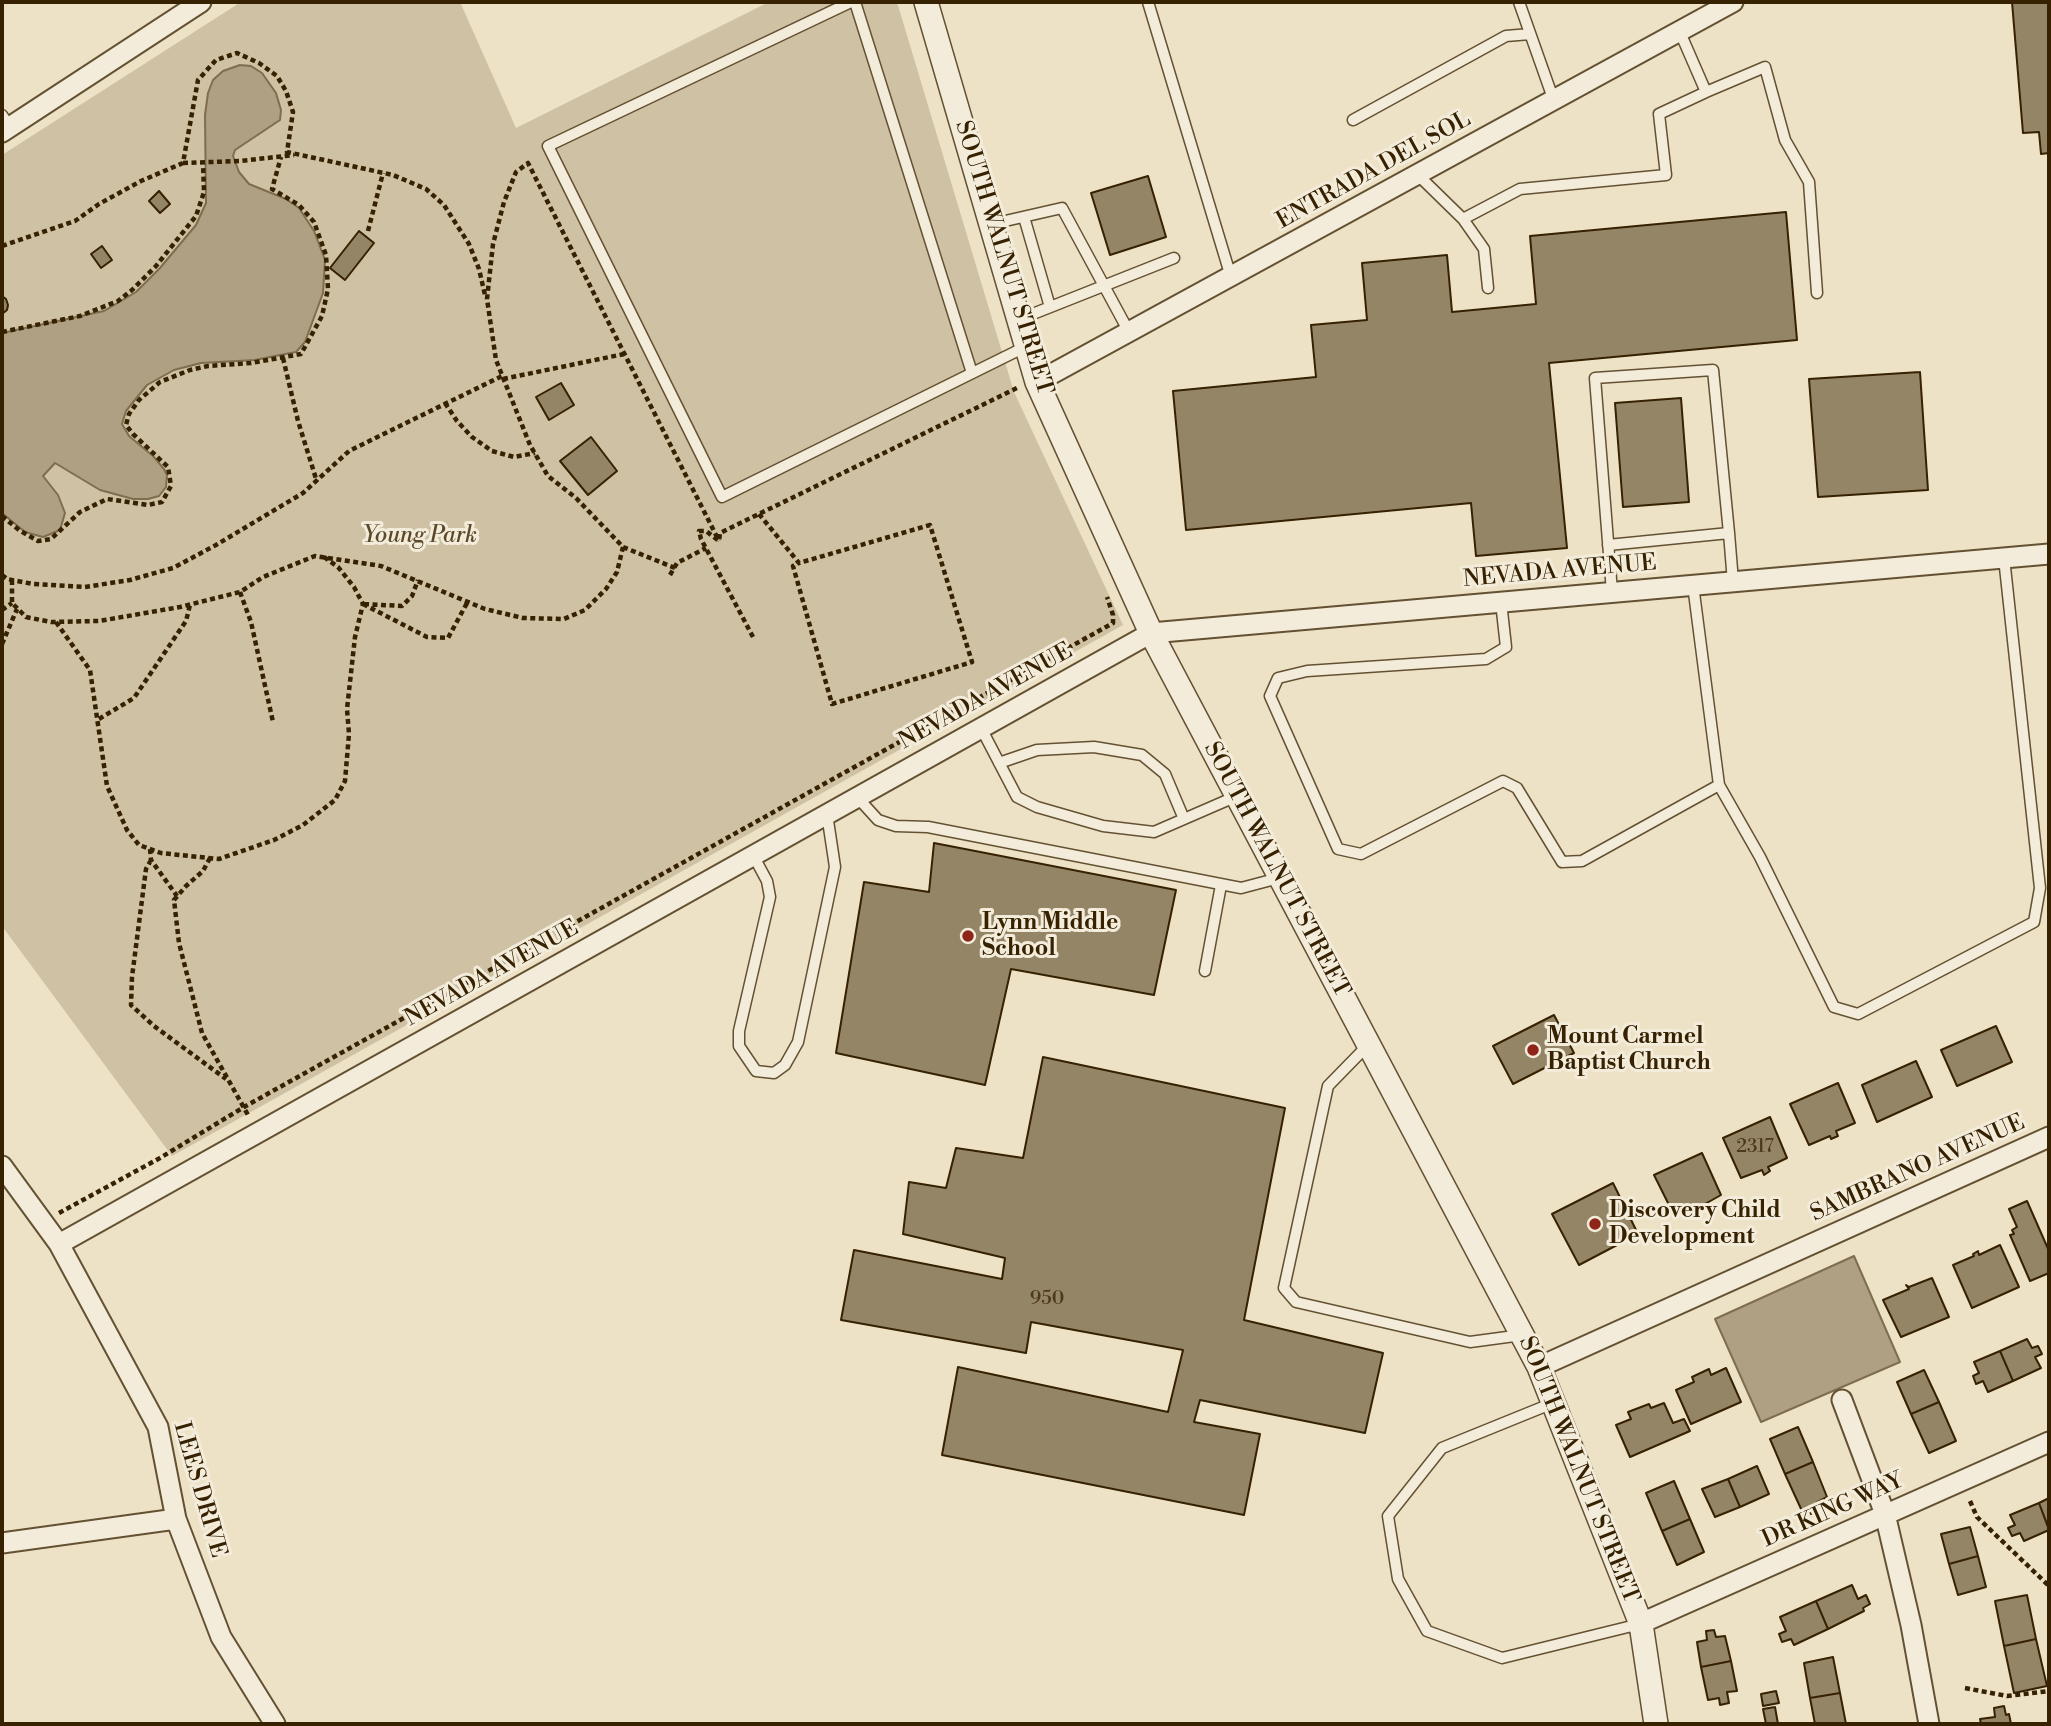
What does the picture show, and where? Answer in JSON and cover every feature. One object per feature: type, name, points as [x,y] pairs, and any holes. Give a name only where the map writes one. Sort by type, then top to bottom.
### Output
[{"type":"street","points":[[4,125],[201,2]]},
{"type":"street","name":"SOUTH WALNUT STREET","points":[[926,2],[1037,380],[1150,633],[1539,1367],[1639,1624],[1656,1724]]},
{"type":"street","name":"ENTRADA DEL SOL","points":[[1037,380],[1733,2]]},
{"type":"street","name":"NEVADA AVENUE","points":[[59,1244],[1150,633],[2049,554]]},
{"type":"street","name":"SAMBRANO AVENUE","points":[[1539,1367],[2049,1137]]},
{"type":"street","name":"LEES DRIVE","points":[[2,1166],[59,1244],[158,1427],[176,1519],[221,1637],[275,1724]]},
{"type":"street","points":[[1842,1399],[1885,1514],[1911,1625],[1929,1724]]},
{"type":"street","name":"DR KING WAY","points":[[1639,1624],[2049,1442]]},
{"type":"street","points":[[2,1543],[176,1519]]},
{"type":"lane","points":[[972,373],[853,2],[548,146],[722,497],[1027,346]]},
{"type":"lane","points":[[1148,2],[1231,276]]},
{"type":"lane","points":[[1519,2],[1554,101]]},
{"type":"lane","points":[[1679,30],[1706,92]]},
{"type":"lane","points":[[1353,120],[1506,36],[1530,34]]},
{"type":"lane","points":[[1464,219],[1520,189],[1666,175],[1659,114],[1765,68],[1785,141],[1809,183],[1817,293]]},
{"type":"lane","points":[[1418,175],[1464,219],[1484,249],[1488,288]]},
{"type":"lane","points":[[991,224],[1062,208],[1129,332]]},
{"type":"lane","points":[[1024,217],[1050,307]]},
{"type":"lane","points":[[1019,320],[1174,258]]},
{"type":"lane","points":[[1612,592],[1595,378],[1713,370],[1733,582]]},
{"type":"lane","points":[[1608,545],[1729,533]]},
{"type":"lane","points":[[1693,585],[1719,785],[1760,856],[1834,1007],[1858,1014],[2034,922],[2040,888],[2004,558]]},
{"type":"lane","points":[[1501,602],[1506,647],[1486,659],[1307,671],[1278,678],[1270,696],[1338,849],[1361,854],[1503,781],[1517,788],[1562,862],[1582,861],[1719,785]]},
{"type":"lane","points":[[981,728],[1017,797],[1037,807],[1103,826],[1154,832],[1237,796]]},
{"type":"lane","points":[[999,763],[1037,750],[1094,747],[1142,755],[1165,774],[1184,819]]},
{"type":"lane","points":[[857,797],[878,820],[896,826],[928,827],[1241,888],[1280,878]]},
{"type":"lane","points":[[753,855],[767,881],[770,897],[739,1031],[738,1046],[757,1071],[774,1073],[785,1066],[798,1042],[835,867],[827,814]]},
{"type":"lane","points":[[1205,971],[1221,885]]},
{"type":"lane","points":[[1369,1045],[1328,1086],[1284,1288],[1296,1302],[1470,1342],[1522,1334]]},
{"type":"lane","points":[[1554,1403],[1442,1448],[1388,1516],[1398,1579],[1427,1631],[1502,1658],[1639,1624]]},
{"type":"path","points":[[183,163],[198,80],[216,60],[237,53],[259,62],[277,76],[286,91],[293,112],[287,152],[383,173],[426,189],[444,205],[469,244],[486,299],[496,360],[535,453],[548,476],[576,498],[623,547],[675,568]]},
{"type":"path","points":[[2,246],[75,221],[141,181],[183,163],[240,161],[294,155]]},
{"type":"path","points":[[2,516],[38,541],[51,539],[80,512],[107,499],[148,505],[162,502],[171,486],[168,467],[126,425],[139,400],[160,382],[190,370],[301,354],[322,316],[328,289],[325,245],[314,222],[299,205],[272,189],[281,157]]},
{"type":"path","points":[[2,332],[80,316],[118,301],[132,290],[156,266],[196,216],[204,192],[204,163]]},
{"type":"path","points":[[486,299],[493,244],[504,202],[516,172],[528,163],[719,541]]},
{"type":"path","points":[[368,231],[383,173]]},
{"type":"path","points":[[2,575],[33,584],[85,587],[130,580],[173,568],[303,493],[349,451],[445,403],[503,377],[624,354]]},
{"type":"path","points":[[282,358],[317,482]]},
{"type":"path","points":[[719,541],[720,533],[1037,380]]},
{"type":"path","points":[[445,403],[472,437],[492,451],[514,457],[535,453]]},
{"type":"path","points":[[759,514],[799,563]]},
{"type":"path","points":[[930,525],[972,662],[832,705],[793,566],[799,563],[930,525]]},
{"type":"path","points":[[719,541],[706,531],[699,531],[753,637]]},
{"type":"path","points":[[12,580],[12,603],[26,617],[56,622],[99,621],[190,605],[240,592],[263,577],[315,556],[381,566],[485,609],[523,618],[564,619],[585,610],[606,589],[617,572],[623,547]]},
{"type":"path","points":[[670,575],[677,563],[706,548]]},
{"type":"path","points":[[324,557],[338,567],[363,604],[428,637],[449,638],[467,603]]},
{"type":"path","points":[[363,604],[402,606],[412,596],[418,580]]},
{"type":"path","points":[[240,592],[251,622],[273,722]]},
{"type":"path","points":[[2,610],[12,603]]},
{"type":"path","points":[[56,622],[90,670],[107,786],[127,830],[139,845],[161,853],[219,859],[303,825],[335,800],[345,781],[349,734],[347,709],[355,637],[363,604]]},
{"type":"path","points":[[99,719],[134,698],[186,621],[190,605]]},
{"type":"path","points":[[2,644],[17,609]]},
{"type":"path","points":[[42,1220],[81,1202],[160,1158],[244,1107],[1113,622]]},
{"type":"path","points":[[150,849],[151,860],[177,896]]},
{"type":"path","points":[[209,858],[203,871],[174,900],[178,943],[202,1032],[257,1133]]},
{"type":"path","points":[[151,860],[146,869],[132,976],[131,1005],[154,1027],[229,1081]]},
{"type":"path","points":[[1970,1501],[1977,1517],[2049,1586]]},
{"type":"path","points":[[1965,1688],[2007,1696],[2049,1691]]},
{"type":"green space","name":"Young Park","points":[[241,2],[460,2],[516,128],[769,2],[897,2],[1014,392],[1123,625],[172,1156],[2,926],[2,155]]},
{"type":"shaded area","points":[[240,65],[251,66],[262,73],[276,93],[281,110],[280,120],[235,150],[233,156],[239,172],[249,184],[286,199],[299,208],[314,231],[325,260],[323,293],[305,342],[296,352],[255,360],[201,363],[174,370],[147,385],[126,411],[122,424],[129,436],[164,469],[167,475],[166,487],[159,496],[133,499],[100,490],[55,463],[43,476],[58,495],[65,513],[60,530],[43,537],[25,532],[2,513],[2,333],[104,311],[136,292],[160,268],[196,225],[206,203],[205,115],[213,80],[223,71]]},
{"type":"shaded area","points":[[1854,1256],[1900,1362],[1761,1422],[1715,1319]]},
{"type":"building","points":[[2012,2],[2049,2],[2049,153],[2041,154],[2039,132],[2023,133]]},
{"type":"building","points":[[1148,176],[1166,237],[1110,255],[1091,193]]},
{"type":"building","points":[[159,191],[170,204],[160,213],[149,201]]},
{"type":"building","points":[[1786,212],[1797,340],[1549,363],[1567,548],[1476,556],[1471,503],[1186,530],[1173,391],[1316,377],[1311,325],[1367,320],[1362,263],[1447,255],[1452,312],[1536,304],[1530,236]]},
{"type":"building","points":[[359,231],[374,243],[345,280],[330,268]]},
{"type":"building","points":[[102,246],[112,260],[101,268],[91,254]]},
{"type":"building","points":[[2,296],[8,305],[2,314]]},
{"type":"building","points":[[1920,372],[1928,490],[1818,497],[1809,379]]},
{"type":"building","points":[[561,383],[574,405],[549,420],[536,397]]},
{"type":"building","points":[[1681,398],[1689,502],[1623,507],[1615,403]]},
{"type":"building","points":[[591,437],[617,471],[588,495],[560,461]]},
{"type":"building","points":[[934,843],[1176,890],[1154,995],[1011,969],[985,1085],[836,1053],[864,882],[929,892]]},
{"type":"building","name":"Mount Carmel Baptist Church","points":[[1554,1015],[1574,1053],[1513,1084],[1493,1046]]},
{"type":"building","points":[[1996,1026],[2012,1062],[1957,1086],[1941,1050]]},
{"type":"building","points":[[1043,1057],[1285,1108],[1244,1320],[1383,1353],[1365,1433],[1200,1400],[1194,1422],[1260,1434],[1244,1515],[942,1455],[958,1367],[1168,1412],[1183,1350],[1031,1322],[1026,1353],[841,1320],[854,1250],[1002,1279],[1005,1258],[903,1234],[909,1182],[946,1188],[956,1148],[1023,1158]]},
{"type":"building","points":[[1916,1061],[1932,1097],[1877,1122],[1862,1085]]},
{"type":"building","points":[[1838,1083],[1855,1123],[1836,1131],[1838,1136],[1831,1139],[1830,1136],[1809,1145],[1790,1104]]},
{"type":"building","points":[[1770,1117],[1787,1158],[1768,1167],[1770,1171],[1764,1175],[1762,1170],[1741,1178],[1723,1138]]},
{"type":"building","points":[[1702,1153],[1721,1195],[1696,1209],[1695,1206],[1674,1215],[1654,1175]]},
{"type":"building","name":"Discovery Child Development","points":[[1613,1183],[1638,1234],[1579,1265],[1552,1214]]},
{"type":"building","points":[[2027,1201],[2049,1251],[2049,1273],[2030,1281],[2010,1235],[2014,1234],[2012,1230],[2017,1227],[2009,1209]]},
{"type":"building","points":[[2000,1245],[2019,1287],[1972,1308],[1953,1265],[1974,1256],[1978,1251],[1979,1255]]},
{"type":"building","points":[[1932,1278],[1949,1317],[1901,1337],[1883,1300],[1909,1289],[1906,1285],[1909,1287]]},
{"type":"building","points":[[2027,1339],[2032,1348],[2038,1346],[2042,1354],[2035,1357],[2041,1368],[2013,1381],[2000,1351]]},
{"type":"building","points":[[2000,1351],[2013,1381],[1988,1392],[1983,1381],[1976,1384],[1973,1376],[1979,1373],[1974,1362]]},
{"type":"building","points":[[1726,1368],[1741,1402],[1691,1424],[1676,1390],[1694,1382],[1692,1377],[1709,1369],[1711,1375]]},
{"type":"building","points":[[1924,1370],[1939,1402],[1911,1414],[1897,1382]]},
{"type":"building","points":[[1939,1402],[1956,1441],[1929,1453],[1911,1414]]},
{"type":"building","points":[[1664,1403],[1673,1423],[1684,1419],[1690,1431],[1630,1457],[1616,1425],[1631,1419],[1628,1412],[1649,1404],[1651,1408]]},
{"type":"building","points":[[1798,1427],[1813,1462],[1785,1474],[1770,1439]]},
{"type":"building","points":[[1813,1462],[1827,1497],[1816,1503],[1819,1511],[1811,1514],[1808,1508],[1802,1511],[1785,1474]]},
{"type":"building","points":[[1757,1466],[1769,1494],[1740,1507],[1728,1479]]},
{"type":"building","points":[[1728,1479],[1740,1507],[1715,1517],[1702,1489]]},
{"type":"building","points":[[1674,1481],[1690,1519],[1662,1531],[1646,1493]]},
{"type":"building","points":[[2049,1498],[2049,1529],[2039,1503]]},
{"type":"building","points":[[2039,1503],[2049,1530],[2024,1541],[2020,1533],[2012,1536],[2008,1528],[2015,1525],[2010,1515]]},
{"type":"building","points":[[1690,1519],[1704,1552],[1677,1565],[1662,1531]]},
{"type":"building","points":[[1970,1527],[1978,1556],[1949,1564],[1941,1534]]},
{"type":"building","points":[[1978,1556],[1986,1587],[1958,1595],[1949,1564]]},
{"type":"building","points":[[1852,1585],[1858,1599],[1866,1595],[1870,1604],[1863,1608],[1864,1611],[1828,1629],[1816,1601]]},
{"type":"building","points":[[2027,1595],[2036,1639],[2004,1646],[1995,1601]]},
{"type":"building","points":[[1816,1601],[1828,1629],[1794,1645],[1791,1639],[1782,1642],[1779,1634],[1786,1631],[1780,1617]]},
{"type":"building","points":[[1714,1630],[1716,1637],[1725,1636],[1731,1661],[1701,1667],[1697,1642],[1707,1640],[1706,1631]]},
{"type":"building","points":[[2036,1639],[2047,1686],[2014,1693],[2004,1646]]},
{"type":"building","points":[[1833,1657],[1840,1693],[1810,1698],[1804,1663]]},
{"type":"building","points":[[1731,1661],[1737,1691],[1727,1692],[1729,1703],[1720,1705],[1719,1698],[1708,1700],[1701,1667]]},
{"type":"building","points":[[1776,1691],[1779,1703],[1763,1706],[1761,1694]]},
{"type":"building","points":[[1840,1693],[1846,1724],[1815,1724],[1810,1698]]},
{"type":"building","points":[[2004,1706],[2011,1724],[1981,1724],[1980,1719],[1995,1717],[1994,1708]]},
{"type":"building","points":[[1775,1707],[1778,1724],[1766,1724],[1763,1709]]},
{"type":"place","name":"Lynn Middle School","points":[[968,936]]},
{"type":"place","name":"Mount Carmel Baptist Church","points":[[1533,1050]]},
{"type":"place","name":"Discovery Child Development","points":[[1595,1224]]}]
